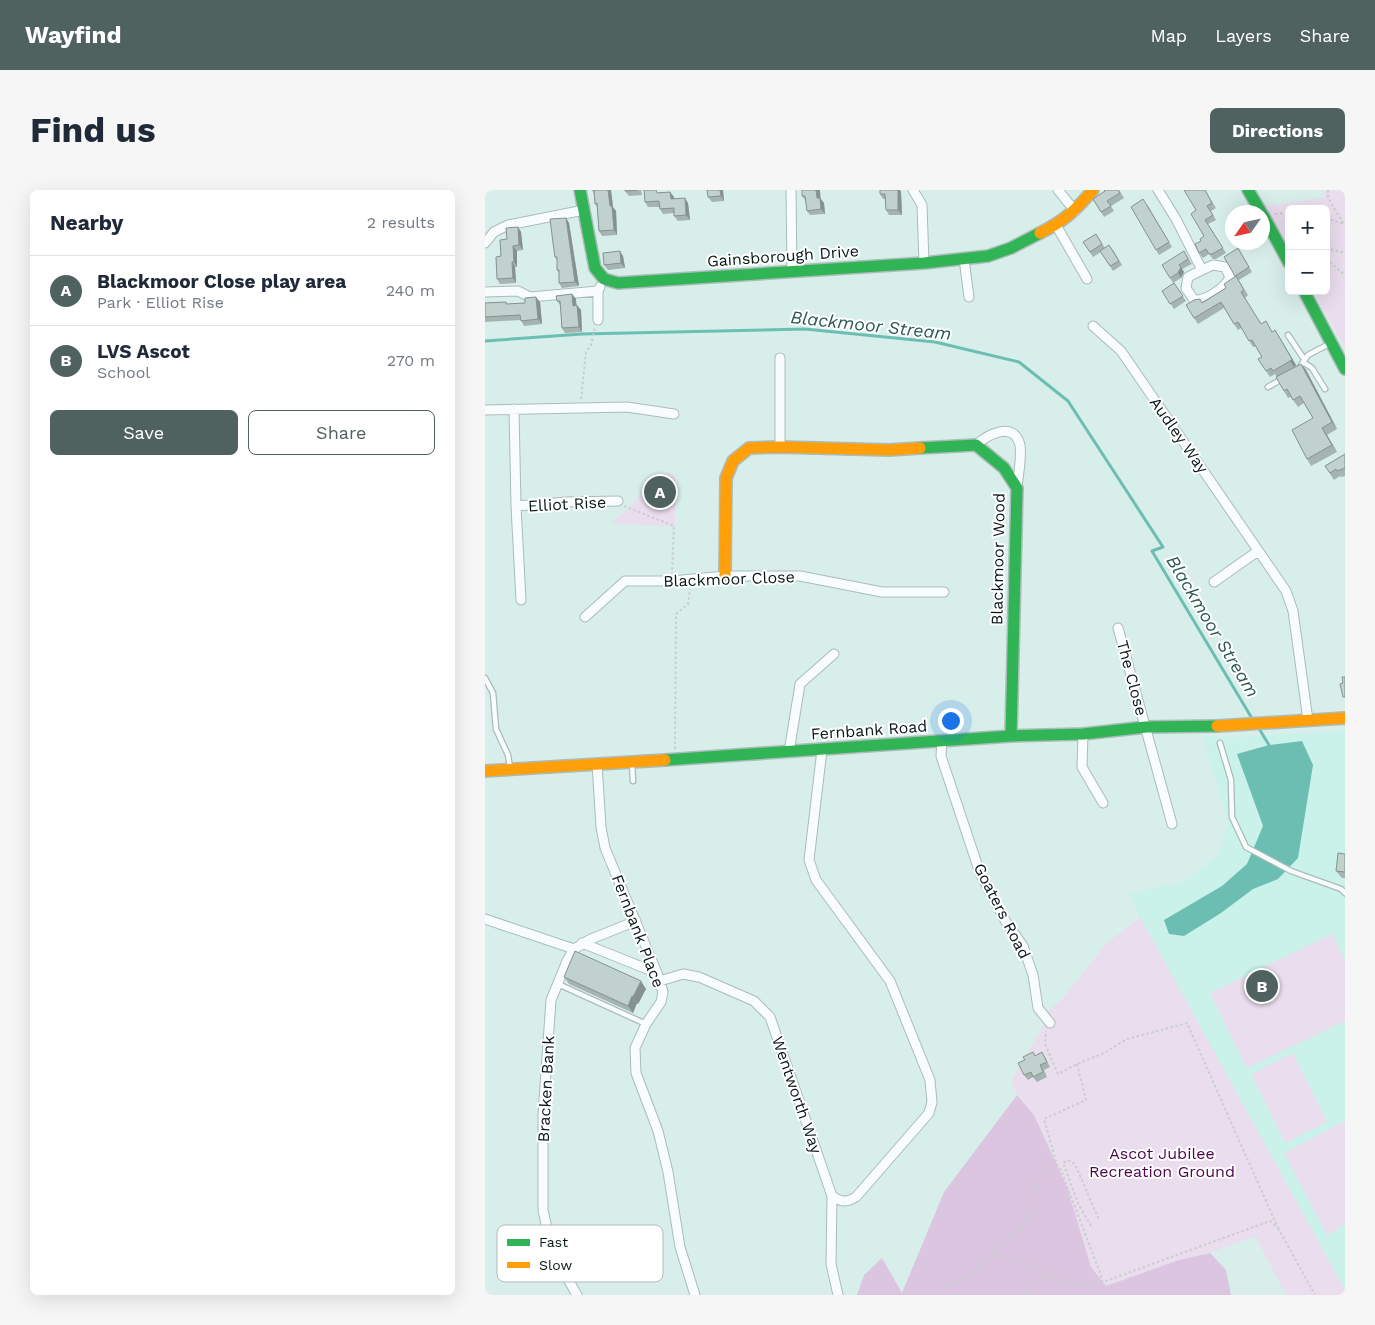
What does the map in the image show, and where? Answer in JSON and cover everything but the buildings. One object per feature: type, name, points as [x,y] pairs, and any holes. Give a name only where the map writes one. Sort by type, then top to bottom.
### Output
[{"type":"street","points":[[580,190],[595,268],[599,277],[604,280],[598,291],[598,320]]},
{"type":"street","points":[[791,190],[791,272]]},
{"type":"street","points":[[913,190],[922,205],[924,264]]},
{"type":"street","points":[[1058,190],[1075,210]]},
{"type":"street","name":"Gainsborough Drive","points":[[604,280],[618,283],[924,264],[964,259],[1001,252],[1056,225],[1075,210],[1093,190]]},
{"type":"street","points":[[1159,190],[1202,270]]},
{"type":"street","points":[[1248,190],[1259,205]]},
{"type":"street","points":[[485,243],[494,232],[508,225],[584,210]]},
{"type":"street","points":[[1270,224],[1285,255]]},
{"type":"street","points":[[1056,225],[1087,279]]},
{"type":"street","points":[[964,259],[969,297]]},
{"type":"street","points":[[1213,265],[1225,267],[1230,277],[1226,286],[1200,301],[1194,300],[1186,288],[1188,277],[1202,270],[1213,265]]},
{"type":"street","points":[[485,288],[485,292],[518,291],[530,298],[598,291]]},
{"type":"street","points":[[1306,295],[1345,369]]},
{"type":"street","name":"Audley Way","points":[[1093,326],[1121,351],[1286,591],[1291,604],[1308,720]]},
{"type":"street","points":[[779,358],[780,447]]},
{"type":"street","points":[[485,410],[627,408],[674,414]]},
{"type":"street","name":"Elliot Rise","points":[[514,409],[516,506],[521,600]]},
{"type":"street","points":[[725,576],[726,478],[733,461],[749,448],[889,450],[976,445],[985,437],[995,432],[1009,432],[1016,437],[1019,443],[1017,488]]},
{"type":"street","name":"Blackmoor Wood","points":[[976,445],[1004,468],[1017,488],[1011,736]]},
{"type":"street","name":"Elliot Rise","points":[[516,506],[618,501]]},
{"type":"street","points":[[1214,582],[1258,551]]},
{"type":"street","name":"Blackmoor Close","points":[[585,617],[625,581],[672,581],[725,576],[800,576],[882,592],[944,592]]},
{"type":"street","name":"The Close","points":[[1118,628],[1172,824]]},
{"type":"street","points":[[789,752],[799,684],[834,654]]},
{"type":"street","name":"Fernbank Road","points":[[485,772],[822,750],[942,740],[1083,734],[1146,727],[1216,726],[1345,718]]},
{"type":"street","points":[[1083,734],[1082,768],[1103,803]]},
{"type":"street","name":"Goaters Road","points":[[942,740],[941,756],[980,874],[1006,922],[1023,946],[1033,975],[1038,1008],[1047,1019]]},
{"type":"street","points":[[822,750],[809,860],[816,880],[890,981],[930,1080],[932,1102],[929,1113],[855,1197],[849,1201],[840,1201],[832,1196]]},
{"type":"street","name":"Fernbank Place","points":[[597,764],[601,827],[605,848],[663,992],[661,1002],[646,1024],[635,1048],[636,1073],[658,1131],[668,1172],[680,1248],[695,1295]]},
{"type":"street","points":[[485,919],[574,949],[583,943],[636,921]]},
{"type":"street","points":[[583,943],[658,977]]},
{"type":"street","name":"Bracken Bank","points":[[546,1225],[543,1210],[543,1105],[551,1000],[574,949]]},
{"type":"street","name":"Wentworth Way","points":[[658,977],[683,974],[699,977],[754,1001],[770,1017],[832,1196],[831,1264],[837,1295]]},
{"type":"street","name":"Bracken Bank","points":[[570,1282],[577,1295]]},
{"type":"lane","points":[[1288,335],[1325,390]]},
{"type":"lane","points":[[1297,370],[1308,355],[1331,342]]},
{"type":"lane","points":[[1267,387],[1290,374]]},
{"type":"lane","points":[[485,678],[493,693],[495,729],[507,755],[510,770]]},
{"type":"lane","points":[[1220,743],[1231,780],[1232,817],[1246,847],[1291,871],[1341,889],[1345,893]]},
{"type":"lane","points":[[632,762],[633,781]]},
{"type":"lane","points":[[558,984],[646,1024]]},
{"type":"path","points":[[1328,190],[1328,198],[1345,225]]},
{"type":"path","points":[[1270,214],[1285,212]]},
{"type":"path","points":[[1330,219],[1345,225]]},
{"type":"path","points":[[1330,249],[1345,253]]},
{"type":"path","points":[[1330,262],[1345,275]]},
{"type":"path","points":[[581,408],[586,352],[595,331]]},
{"type":"path","points":[[618,501],[628,508],[674,526],[672,581]]},
{"type":"path","points":[[674,759],[676,614],[688,604],[691,579]]},
{"type":"path","points":[[1047,1019],[1045,1044],[1059,1074],[1104,1053],[1127,1039],[1187,1023],[1277,1228],[1315,1295]]},
{"type":"path","points":[[1077,1064],[1086,1100],[1044,1119],[1057,1165],[1061,1170],[1103,1282]]},
{"type":"path","points":[[1091,1226],[1078,1203],[1063,1163],[1069,1160],[1075,1164],[1099,1220]]},
{"type":"path","points":[[940,1295],[951,1283],[975,1273],[1025,1224],[1035,1208],[1036,1183],[1057,1165]]},
{"type":"path","points":[[993,1254],[1023,1261],[1070,1285],[1080,1286],[1103,1282],[1270,1221],[1277,1228]]},
{"type":"path","points":[[1024,1295],[1033,1284],[1051,1276]]},
{"type":"shaded area","points":[[1345,730],[1345,1290],[1140,917],[1130,893],[1187,881],[1216,856],[1221,847],[1229,824],[1203,737],[1245,737]]},
{"type":"shaded area","points":[[1302,741],[1313,765],[1298,858],[1278,879],[1253,889],[1221,913],[1184,936],[1169,934],[1164,920],[1222,886],[1247,864],[1263,826],[1237,754],[1269,745]]},
{"type":"shaded area","points":[[1017,1095],[1034,1115],[1067,1187],[1091,1267],[1106,1286],[1179,1260],[1210,1253],[1226,1270],[1231,1295],[857,1295],[864,1275],[882,1258],[902,1293],[944,1192]]},
{"type":"green space","points":[[1325,190],[1345,190],[1345,348],[1315,295],[1330,295],[1330,205],[1285,205],[1285,241],[1270,215],[1270,205],[1324,198]]},
{"type":"green space","points":[[666,473],[675,475],[675,528],[674,526],[611,524]]},
{"type":"green space","name":"Ascot Jubilee Recreation Ground","points":[[1140,917],[1345,1290],[1345,1295],[1286,1295],[1255,1236],[1210,1253],[1181,1260],[1106,1286],[1091,1267],[1067,1187],[1034,1115],[1017,1095],[1011,1081],[1043,1026],[1043,1016],[1063,998],[1106,944]]},
{"type":"green space","points":[[1332,934],[1345,960],[1345,1021],[1247,1068],[1210,993]]},
{"type":"green space","points":[[1293,1053],[1327,1122],[1285,1143],[1251,1074]]},
{"type":"green space","points":[[1345,1121],[1345,1225],[1327,1235],[1284,1153]]},
{"type":"waterway","name":"Blackmoor Stream","points":[[485,341],[582,334],[805,329],[935,342],[1019,362],[1068,401],[1163,547],[1152,551],[1253,720]]},
{"type":"waterway","name":"Blackmoor Stream","points":[[1258,727],[1269,745]]},
{"type":"traffic: fast","points":[[580,190],[595,268],[604,279],[618,283],[924,263],[988,256],[1011,248],[1040,233]]},
{"type":"traffic: fast","points":[[1248,190],[1257,205]]},
{"type":"traffic: fast","points":[[1270,228],[1285,256]]},
{"type":"traffic: fast","points":[[1306,295],[1345,369]]},
{"type":"traffic: fast","points":[[920,448],[976,445],[1004,468],[1017,488],[1011,736]]},
{"type":"traffic: fast","points":[[665,760],[1011,736],[1083,734],[1146,727],[1217,726]]},
{"type":"traffic: slow","points":[[1040,233],[1069,214],[1093,190]]},
{"type":"traffic: slow","points":[[725,576],[726,478],[733,461],[749,448],[889,450],[920,448]]},
{"type":"traffic: slow","points":[[1217,726],[1345,718]]},
{"type":"traffic: slow","points":[[485,771],[665,760]]},
{"type":"place","name":"Blackmoor Close play area","points":[[660,492]]},
{"type":"place","name":"LVS Ascot","points":[[1262,986]]}]
